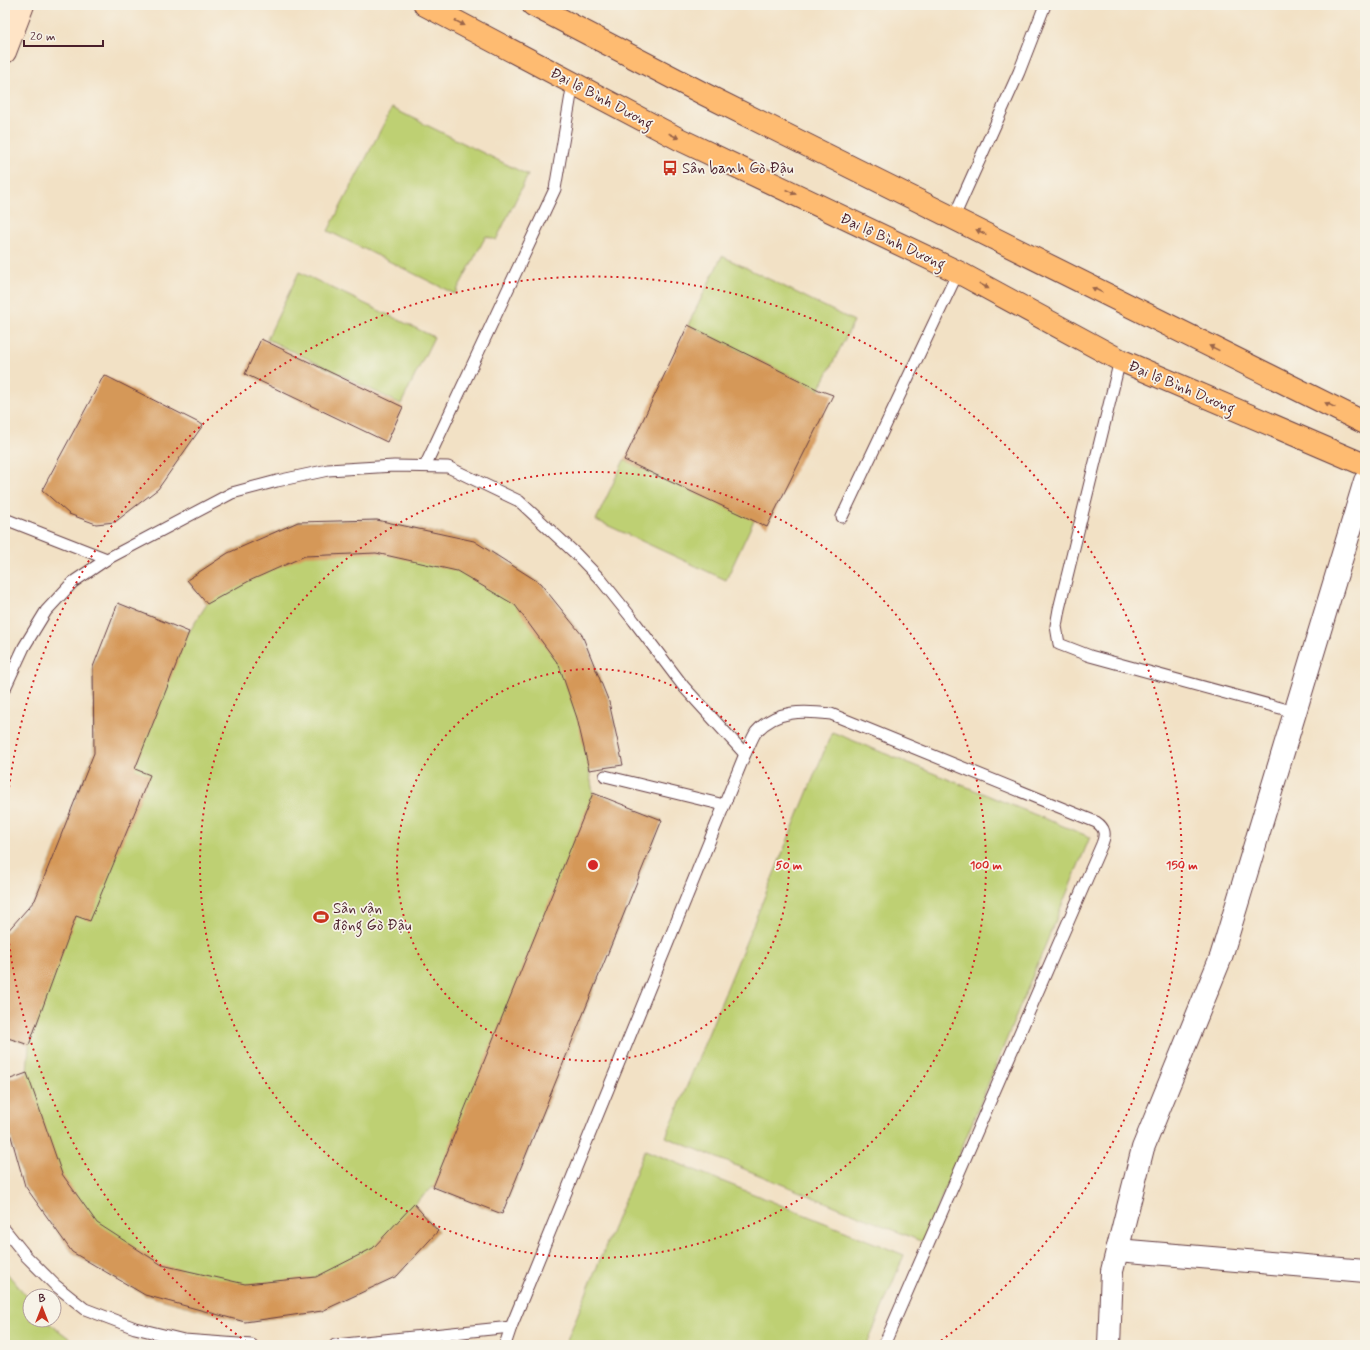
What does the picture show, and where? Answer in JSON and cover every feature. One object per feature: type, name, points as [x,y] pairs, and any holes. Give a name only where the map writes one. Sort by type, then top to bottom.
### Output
[{"type":"highway","name":"Đại lộ Bình Dương","points":[[425,5],[678,139],[958,272],[1120,360],[1365,465]]},
{"type":"highway","points":[[533,5],[706,96],[1365,423]]},
{"type":"main road","points":[[5,52],[23,5]]},
{"type":"street","points":[[1109,1345],[1112,1271],[1143,1148],[1221,957],[1365,481]]},
{"type":"street","points":[[1117,1250],[1365,1271]]},
{"type":"lane","points":[[953,219],[1019,72],[1045,5]]},
{"type":"lane","points":[[424,466],[555,189],[573,83]]},
{"type":"lane","points":[[842,517],[958,272]]},
{"type":"lane","points":[[1120,360],[1059,609],[1056,626],[1060,644],[1090,656],[1295,712]]},
{"type":"lane","points":[[5,688],[24,647],[46,611],[73,582],[107,559],[232,493],[328,470],[394,466],[448,467],[519,501],[576,554],[602,581],[684,687],[745,754]]},
{"type":"lane","points":[[5,519],[107,559]]},
{"type":"lane","points":[[505,1345],[511,1327],[745,754],[756,732],[767,722],[780,715],[811,712],[831,714],[1096,822],[1102,826],[1104,830],[1102,844],[884,1345]]},
{"type":"lane","points":[[605,776],[724,805]]},
{"type":"lane","points":[[5,1230],[26,1256],[50,1280],[85,1309],[135,1328],[184,1340],[252,1345]]},
{"type":"lane","points":[[335,1345],[511,1327]]},
{"type":"green space","points":[[392,108],[528,175],[496,240],[486,236],[455,294],[328,231]]},
{"type":"green space","points":[[722,256],[854,321],[819,390],[688,325]]},
{"type":"green space","points":[[299,272],[434,337],[401,404],[267,339]]},
{"type":"green space","points":[[624,460],[754,520],[726,580],[596,520]]},
{"type":"green space","name":"Sân vận động Gò Đậu","points":[[377,520],[474,541],[540,583],[582,635],[609,702],[623,765],[589,770],[593,793],[662,820],[502,1214],[433,1187],[414,1204],[438,1231],[397,1276],[322,1311],[245,1322],[145,1295],[72,1252],[25,1186],[5,1115],[5,1081],[27,1073],[29,1045],[5,1037],[5,934],[35,900],[94,753],[93,667],[118,603],[189,632],[207,604],[187,580],[228,553],[298,522]]},
{"type":"green space","points":[[832,732],[1090,837],[923,1242],[666,1137]]},
{"type":"green space","points":[[645,1150],[904,1255],[867,1345],[565,1345]]},
{"type":"green space","points":[[5,1271],[22,1291],[22,1328],[56,1328],[78,1345],[5,1345]]},
{"type":"building","points":[[688,325],[819,390],[833,395],[767,527],[624,460]]},
{"type":"building","points":[[261,339],[403,407],[387,442],[245,374]]},
{"type":"building","points":[[104,375],[203,425],[158,489],[115,522],[96,524],[69,514],[42,490]]},
{"type":"building","points":[[377,520],[474,541],[540,583],[582,635],[609,702],[623,765],[589,770],[577,718],[559,665],[515,605],[457,571],[376,553],[305,556],[249,581],[207,604],[187,580],[228,553],[298,522]]},
{"type":"building","points":[[118,603],[189,632],[135,769],[150,775],[90,921],[76,916],[29,1045],[5,1037],[5,934],[35,900],[94,753],[93,667]]},
{"type":"building","points":[[593,793],[662,820],[502,1214],[433,1187]]},
{"type":"building","points":[[27,1073],[62,1174],[97,1223],[162,1265],[245,1284],[316,1277],[373,1248],[414,1204],[438,1231],[397,1276],[322,1311],[245,1322],[145,1295],[72,1252],[25,1186],[5,1115],[5,1081]]},
{"type":"place","name":"Sân banh Gò Đậu","points":[[670,168]]},
{"type":"place","name":"Sân vận động Gò Đậu","points":[[321,917]]}]
